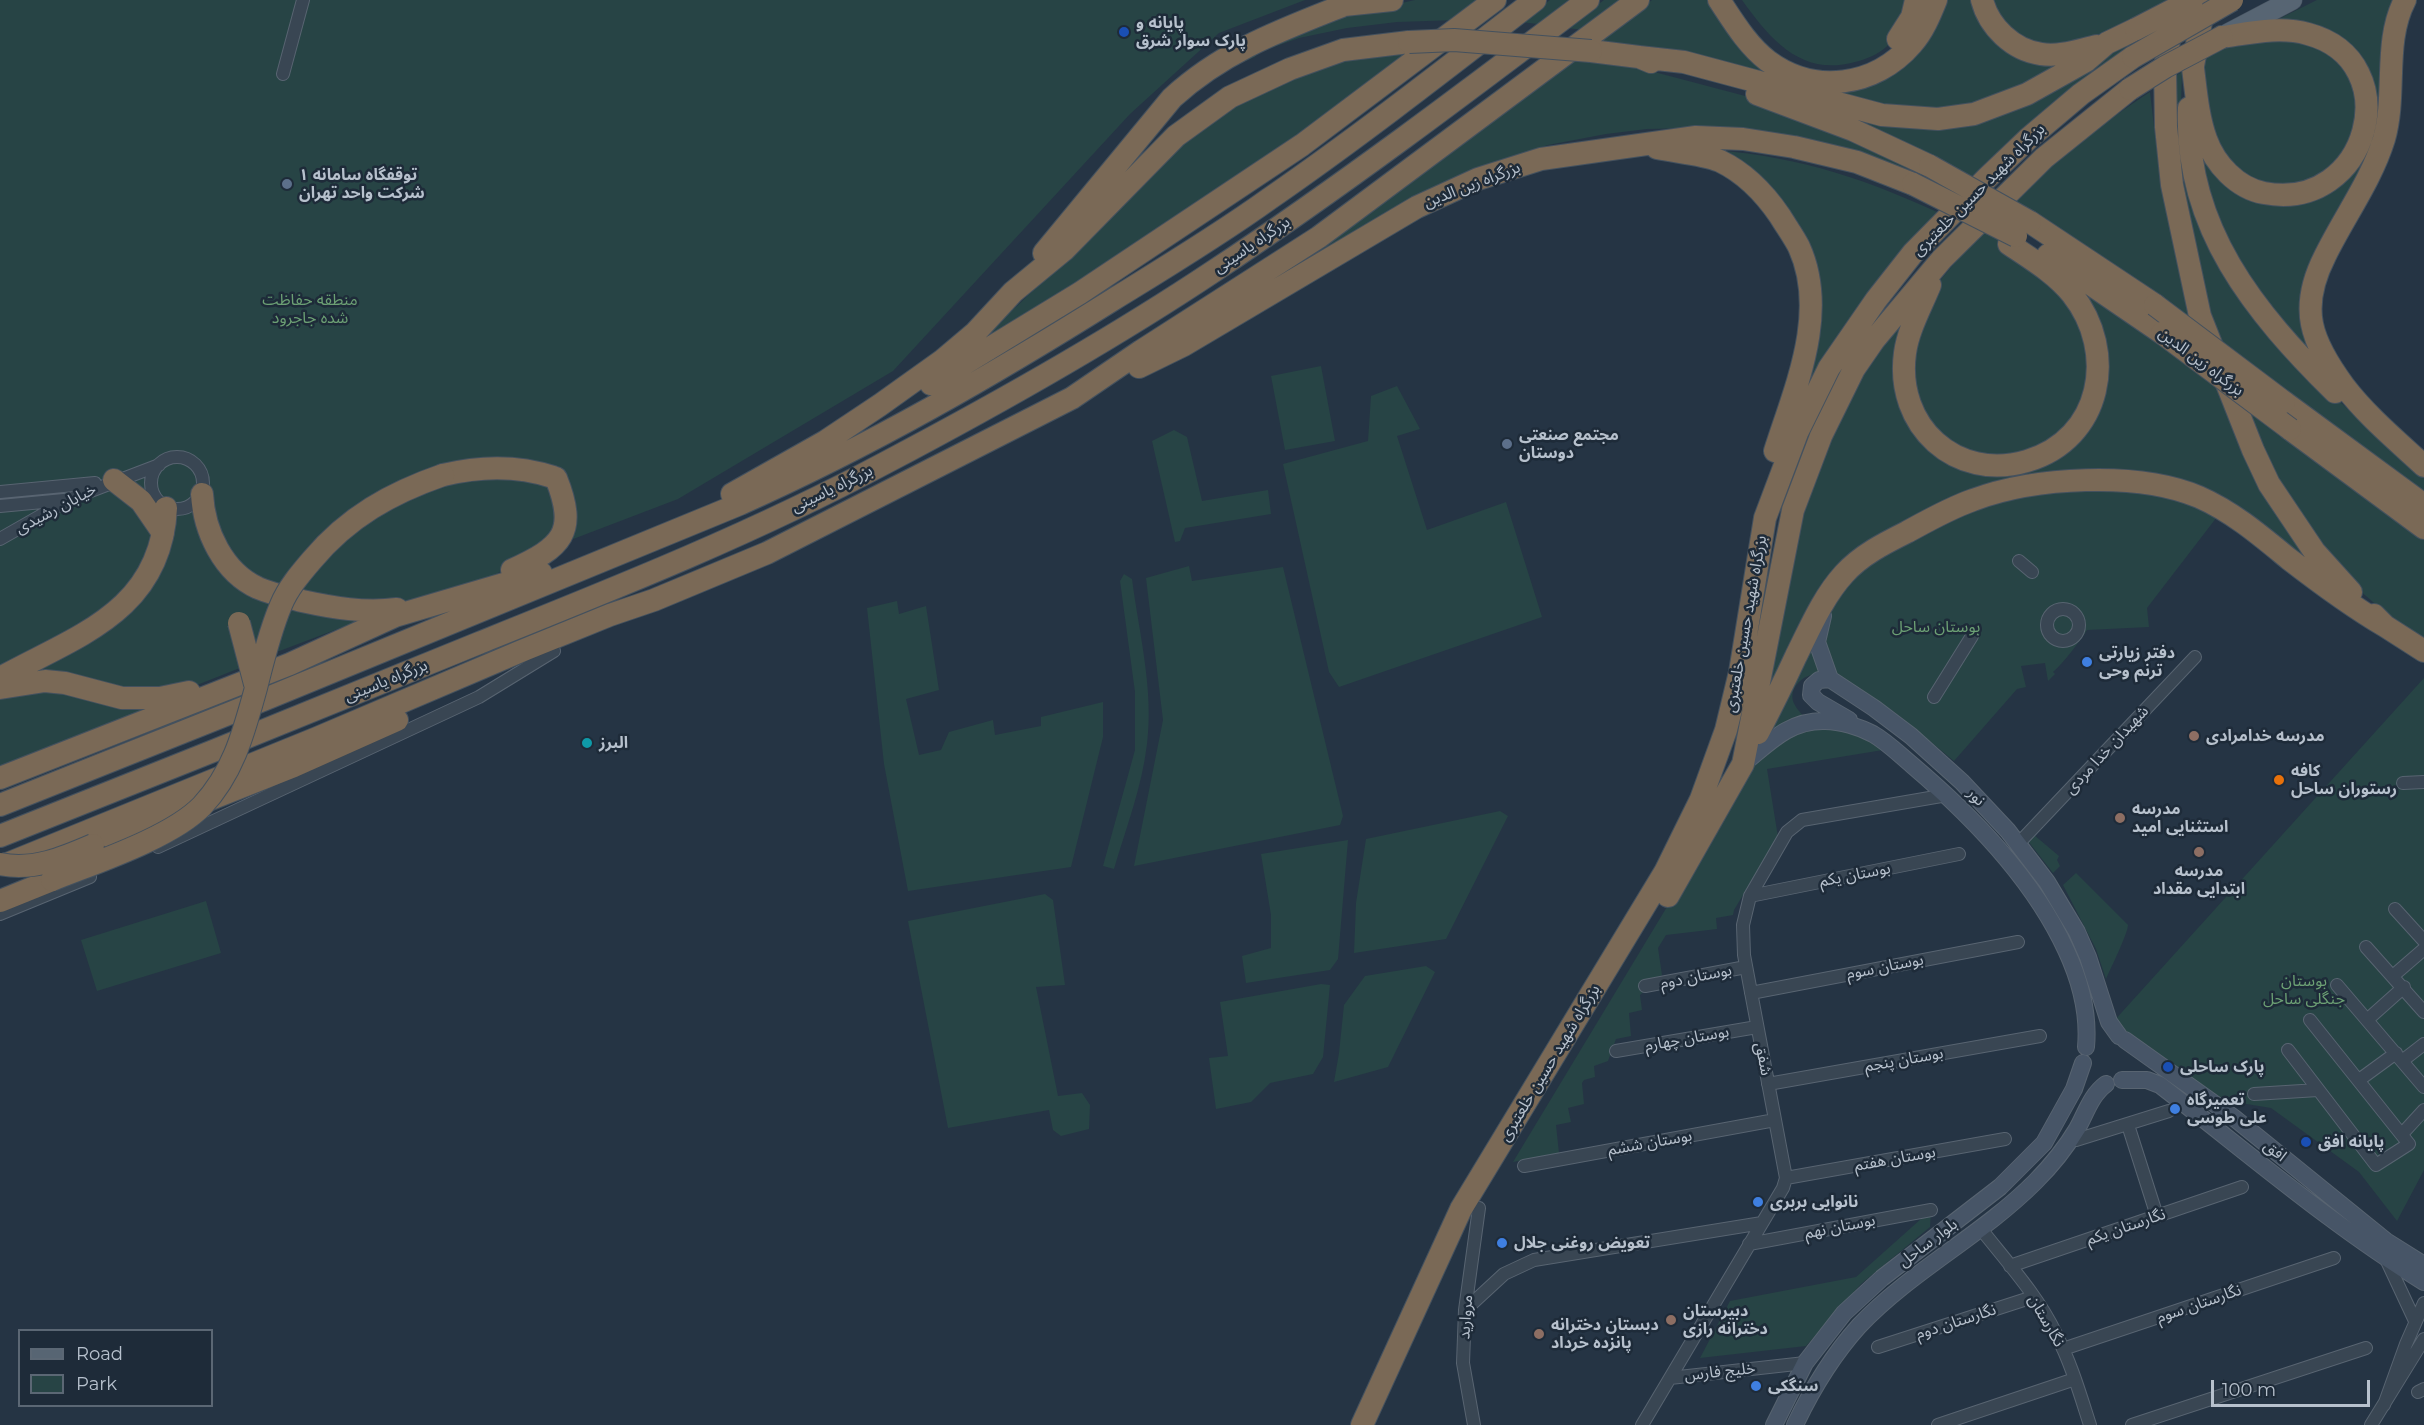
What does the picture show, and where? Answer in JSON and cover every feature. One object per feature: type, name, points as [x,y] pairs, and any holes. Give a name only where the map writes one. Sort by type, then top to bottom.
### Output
[{"type":"highway","points":[[826,441],[943,360],[975,333],[1013,292],[1172,98],[1194,78],[1220,60],[1254,42],[1350,3],[1392,0]]},
{"type":"highway","points":[[670,532],[716,502],[884,411],[984,352],[1178,229],[1302,145],[1495,0]]},
{"type":"highway","name":"بزرگراه یاسینی","points":[[0,805],[649,541],[803,476],[880,437],[1010,363],[1268,200],[1401,103],[1535,0]]},
{"type":"highway","name":"بزرگراه یاسینی","points":[[0,836],[668,566],[800,506],[883,464],[1078,354],[1212,273],[1416,131],[1588,0]]},
{"type":"highway","points":[[0,866],[766,553],[1072,398],[1348,217],[1638,0]]},
{"type":"highway","points":[[1719,0],[1747,40],[1768,61],[1793,75],[1828,83],[1847,82],[1870,76],[1895,62],[1913,43],[1936,0]]},
{"type":"highway","points":[[1736,0],[1758,28],[1787,57],[1804,65],[1836,70],[1868,62],[1881,55],[1905,29],[1912,17],[1916,0]]},
{"type":"highway","points":[[1982,0],[1994,26],[2007,39],[2025,50],[2042,54],[2058,54],[2107,43],[2192,0]]},
{"type":"highway","points":[[2175,0],[2165,69],[2166,128],[2172,185],[2200,316],[2253,450],[2269,484],[2314,551],[2334,575],[2385,626]]},
{"type":"highway","points":[[2205,0],[2193,68],[2188,118],[2191,153],[2204,207],[2226,260],[2254,304],[2285,340],[2337,394],[2361,409],[2424,466]]},
{"type":"highway","name":"بزرگراه شهید حسین خلعتبری","points":[[1362,1425],[1461,1209],[1665,872],[1701,799],[1726,730],[1740,672],[1765,518],[1797,433],[1816,391],[1840,350],[1906,263],[1987,178],[2029,138],[2098,81],[2133,57],[2232,0]]},
{"type":"highway","points":[[2361,409],[2318,348],[2313,334],[2310,304],[2320,266],[2368,177],[2384,137],[2391,103],[2395,33],[2405,0]]},
{"type":"highway","name":"بزرگراه شهید حسین خلعتبری","points":[[1378,1425],[1468,1225],[1678,880],[1743,764],[1765,660],[1785,543],[1805,474],[1854,369],[1874,340],[1942,260],[2044,158],[2130,89],[2165,67],[2222,37],[2273,30],[2294,31],[2316,36],[2339,50],[2358,74],[2366,103],[2366,125],[2357,151],[2347,165],[2332,178],[2307,190],[2278,195],[2249,189],[2229,174],[2210,148],[2200,118],[2193,68]]},
{"type":"highway","points":[[1013,292],[1064,250],[1176,136],[1230,97],[1290,69],[1343,50],[1409,42],[1454,40],[1591,51],[1684,62],[1882,115],[1938,119],[1974,114],[2027,94],[2086,61],[2107,43]]},
{"type":"highway","points":[[1639,57],[1680,72],[1751,91],[1852,130],[1930,166],[2018,234],[2074,296],[2092,329],[2099,362],[2096,392],[2087,414],[2079,425],[2051,450],[2016,464],[1977,463],[1945,450],[1927,434],[1909,404],[1903,373],[1907,341],[1942,260]]},
{"type":"highway","name":"بزرگراه زین الدین","points":[[1072,398],[1184,345],[1355,242],[1437,197],[1478,179],[1541,159],[1638,144],[1696,137],[1743,140],[1803,149],[1857,162],[1913,184],[1968,210],[1981,226],[2018,234],[2155,304],[2424,505]]},
{"type":"highway","points":[[1638,144],[1719,161],[1757,187],[1773,206],[1799,248],[1809,289],[1809,333],[1804,358],[1772,464],[1765,518]]},
{"type":"highway","name":"بزرگراه زین الدین","points":[[2018,234],[2162,333],[2424,528]]},
{"type":"highway","points":[[0,901],[166,832],[201,806],[237,754],[282,603],[290,588],[325,544],[355,518],[388,497],[443,475],[487,468],[531,471],[554,477],[566,510],[566,520],[559,540],[543,555],[462,596]]},
{"type":"highway","points":[[114,480],[141,501],[163,533]]},
{"type":"highway","points":[[1743,764],[1812,622],[1832,591],[1856,562],[1877,548],[1974,500],[1998,492],[2068,482],[2125,480],[2173,489],[2199,497],[2225,511],[2255,532],[2349,605],[2424,651]]},
{"type":"highway","points":[[202,494],[208,527],[221,555],[236,573],[257,588],[350,610],[379,611],[422,607]]},
{"type":"highway","points":[[0,678],[74,641],[111,615],[133,593],[155,560],[163,533],[166,508]]},
{"type":"highway","points":[[0,688],[45,681],[65,683],[122,698],[146,699],[172,696],[204,686],[288,652],[422,607],[649,541]]},
{"type":"highway","points":[[0,866],[38,865],[317,756],[554,651],[612,624],[654,600]]},
{"type":"highway","points":[[0,778],[290,664],[385,620]]},
{"type":"highway","points":[[239,623],[256,688]]},
{"type":"main road","points":[[2222,37],[2292,0]]},
{"type":"main road","points":[[1832,591],[1817,642],[1819,654],[1830,679],[1819,680],[1812,686],[1811,695],[1818,702],[1874,734]]},
{"type":"main road","name":"نور","points":[[1830,679],[1911,736],[1962,782],[2018,844],[2047,882],[2078,932],[2099,987],[2109,1022],[2122,1037]]},
{"type":"main road","name":"نور","points":[[1743,764],[1780,732],[1809,722],[1840,722],[1874,734],[1947,795],[1993,844],[2033,892],[2054,925],[2067,951],[2082,992],[2087,1033],[2084,1055]]},
{"type":"main road","points":[[1947,795],[1962,782]]},
{"type":"main road","points":[[2104,1034],[2122,1037],[2130,1045],[2134,1060],[2128,1074],[2114,1082],[2091,1078],[2084,1055],[2097,1036],[2104,1034]]},
{"type":"main road","name":"افق","points":[[2122,1037],[2233,1117],[2386,1241],[2424,1265]]},
{"type":"main road","name":"بلوار ساحل","points":[[1774,1425],[1805,1363],[1852,1306],[1882,1278],[2000,1187],[2044,1143],[2074,1089],[2084,1055]]},
{"type":"main road","name":"افق","points":[[2114,1082],[2141,1079],[2160,1085],[2286,1186],[2386,1259],[2424,1282]]},
{"type":"main road","name":"بلوار ساحل","points":[[1795,1425],[1831,1360],[1860,1325],[2035,1182],[2063,1151],[2098,1090],[2114,1082]]},
{"type":"main road","points":[[1805,1363],[1831,1360]]},
{"type":"street","points":[[284,74],[303,0]]},
{"type":"street","points":[[0,492],[75,487],[114,480],[159,465],[174,457],[190,460],[202,472],[204,486],[202,494],[191,507],[174,510],[166,508],[154,496],[151,480],[159,465]]},
{"type":"street","name":"خیابان رشیدی","points":[[0,539],[70,499],[114,480]]},
{"type":"street","points":[[0,506],[70,499]]},
{"type":"street","points":[[2019,561],[2032,572]]},
{"type":"street","points":[[1934,697],[1972,636]]},
{"type":"street","points":[[0,914],[204,827],[480,697],[554,651]]},
{"type":"street","name":"شهیدان خدا مردی","points":[[2018,844],[2195,657]]},
{"type":"street","points":[[2403,783],[2424,782]]},
{"type":"street","name":"شفق","points":[[1786,1178],[1746,968],[1743,925],[1750,896],[1787,832],[1802,820],[1947,795]]},
{"type":"street","name":"بوستان یکم","points":[[1750,896],[1959,854]]},
{"type":"street","points":[[2394,909],[2424,941]]},
{"type":"street","name":"بوستان سوم","points":[[1751,993],[2018,942]]},
{"type":"street","points":[[2366,947],[2394,975],[2424,1012]]},
{"type":"street","points":[[2394,975],[2424,949]]},
{"type":"street","name":"بوستان دوم","points":[[1645,986],[1746,968]]},
{"type":"street","points":[[2337,985],[2424,1087]]},
{"type":"street","points":[[2367,1020],[2404,987]]},
{"type":"street","points":[[2414,999],[2424,990]]},
{"type":"street","points":[[2288,1050],[2376,1165],[2409,1144],[2310,1020]]},
{"type":"street","name":"بوستان چهارم","points":[[1616,1051],[1757,1027]]},
{"type":"street","name":"بوستان پنجم","points":[[1768,1084],[2040,1036]]},
{"type":"street","points":[[2359,1080],[2424,1044]]},
{"type":"street","points":[[2254,1094],[2318,1090]]},
{"type":"street","points":[[2402,1134],[2424,1110]]},
{"type":"street","points":[[2076,1140],[2169,1111]]},
{"type":"street","name":"بوستان ششم","points":[[1524,1166],[1775,1120]]},
{"type":"street","points":[[2128,1125],[2157,1216]]},
{"type":"street","name":"بوستان هفتم","points":[[1786,1178],[2005,1139]]},
{"type":"street","points":[[1642,1425],[1783,1188],[1786,1178]]},
{"type":"street","name":"نگارستان یکم","points":[[2010,1266],[2242,1187]]},
{"type":"street","name":"مروارید","points":[[1474,1425],[1463,1363],[1465,1310],[1479,1208]]},
{"type":"street","name":"بوستان نهم","points":[[1749,1244],[1932,1210]]},
{"type":"street","points":[[1465,1310],[1504,1274],[1534,1260],[1762,1223]]},
{"type":"street","name":"نگارستان","points":[[1981,1228],[2033,1297],[2056,1332],[2090,1425]]},
{"type":"street","name":"نگارستان سوم","points":[[2063,1349],[2334,1258]]},
{"type":"street","points":[[2386,1259],[2415,1321]]},
{"type":"street","name":"نگارستان دوم","points":[[1878,1347],[2033,1297]]},
{"type":"street","points":[[2384,1405],[2415,1321],[2424,1303]]},
{"type":"street","points":[[2371,1425],[2424,1339]]},
{"type":"street","points":[[2132,1425],[2366,1348]]},
{"type":"street","name":"خلیج فارس","points":[[1670,1377],[1805,1363]]},
{"type":"street","points":[[1938,1425],[2075,1379]]},
{"type":"green space","name":"منطقه حفاظت شده جاجرود","points":[[0,0],[1305,0],[1219,33],[1130,114],[893,371],[678,499],[513,562],[490,579],[401,605],[261,658],[192,687],[174,700],[0,773]]},
{"type":"green space","points":[[1415,0],[1485,0],[1458,20],[1397,22],[1347,28],[1299,38],[1257,53],[1255,57],[1191,85],[1321,21]]},
{"type":"green space","points":[[1550,0],[1568,0],[1538,24],[1520,22]]},
{"type":"green space","points":[[1604,0],[1623,0],[1584,30],[1567,28]]},
{"type":"green space","points":[[1652,0],[1713,0],[1754,56],[1863,83],[1941,0],[1977,0],[1983,14],[2063,58],[2042,77],[1975,107],[1898,110],[1639,47],[1598,40]]},
{"type":"green space","points":[[1742,0],[1912,0],[1894,37],[1884,49],[1865,59],[1836,65],[1818,64],[1789,51],[1764,28]]},
{"type":"green space","points":[[1986,0],[2165,0],[2165,3],[2093,41],[2027,46]]},
{"type":"green space","points":[[2317,0],[2400,0],[2384,118],[2318,261],[2325,368],[2242,274],[2204,181],[2202,139],[2270,197],[2358,156],[2354,58],[2265,26]]},
{"type":"green space","points":[[2283,33],[2344,59],[2363,119],[2327,178],[2262,189],[2216,153],[2199,59],[2224,45]]},
{"type":"green space","points":[[2125,46],[2127,51],[2012,139],[1968,180],[1745,81],[1922,125],[2092,66]]},
{"type":"green space","points":[[1419,51],[1238,181],[947,363],[1017,306],[1202,126],[1279,81],[1340,62]]},
{"type":"green space","points":[[1576,57],[1643,69],[1749,97],[1927,170],[1919,179],[1693,128],[1647,129],[1548,145],[1486,165],[1167,345]]},
{"type":"green space","points":[[2182,72],[2181,105],[2192,193],[2318,382],[2424,478],[2424,498],[2214,341],[2178,186],[2175,76]]},
{"type":"green space","points":[[2150,92],[2159,170],[2197,327],[2013,205],[2059,159]]},
{"type":"green space","points":[[1700,149],[1763,156],[1822,168],[1879,187],[1937,212],[1881,278],[1808,388],[1807,251]]},
{"type":"green space","points":[[1986,231],[2056,281],[2096,360],[2073,428],[2001,462],[1937,437],[1907,370],[1937,284],[1963,253]]},
{"type":"green space","points":[[2062,277],[2217,382],[2319,567],[2222,504],[2044,480],[1866,550],[1765,697],[1808,488],[1857,381],[1930,281],[1902,345],[1935,447],[2032,464],[2101,387]]},
{"type":"green space","points":[[1321,366],[1335,441],[1285,450],[1271,376]]},
{"type":"green space","points":[[1397,386],[1420,429],[1397,436],[1427,530],[1506,502],[1542,617],[1339,687],[1329,672],[1283,464],[1368,441],[1371,396]]},
{"type":"green space","points":[[2243,400],[2424,536],[2424,639],[2387,614],[2359,590],[2285,499]]},
{"type":"green space","points":[[1174,430],[1187,437],[1202,501],[1268,490],[1271,514],[1185,528],[1180,541],[1175,542],[1152,441]]},
{"type":"green space","name":"بوستان ساحل","points":[[2127,484],[2220,513],[2147,608],[2149,627],[2087,630],[2048,681],[2045,663],[2021,666],[2026,687],[2017,689],[1954,761],[1893,711],[1833,672],[1823,640],[1829,612],[1848,576],[1989,499]]},
{"type":"green space","points":[[1189,566],[1192,581],[1283,567],[1343,816],[1340,825],[1134,866],[1163,720],[1146,578]]},
{"type":"green space","points":[[1124,574],[1132,579],[1145,662],[1149,724],[1141,776],[1114,869],[1103,866],[1135,750],[1135,692],[1120,581]]},
{"type":"green space","points":[[897,601],[899,614],[926,606],[939,690],[906,699],[919,755],[941,750],[949,732],[993,720],[995,735],[1041,726],[1041,717],[1103,702],[1103,737],[1071,867],[908,891],[884,764],[867,608]]},
{"type":"green space","points":[[1818,619],[1822,675],[1811,675],[1801,680],[1793,695],[1794,703],[1804,717],[1766,736]]},
{"type":"green space","name":"بوستان جنگلی ساحل","points":[[2424,678],[2424,1170],[2397,1221],[2359,1172],[2271,1108],[2210,1098],[2113,1022]]},
{"type":"green space","points":[[1801,727],[1850,728],[1883,750],[1767,769],[1778,837],[1733,915],[1716,918],[1717,929],[1666,935],[1658,948],[1662,975],[1640,995],[1642,1010],[1629,1013],[1631,1036],[1616,1039],[1608,1061],[1594,1066],[1595,1077],[1584,1080],[1582,1083],[1584,1104],[1568,1108],[1571,1122],[1556,1125],[1559,1153],[1513,1162],[1755,761]]},
{"type":"green space","points":[[1500,811],[1508,816],[1446,939],[1354,953],[1356,903],[1366,839]]},
{"type":"green space","points":[[2034,835],[2059,856],[2057,860],[2060,866],[2053,873],[2028,841]]},
{"type":"green space","points":[[1348,840],[1338,959],[1330,970],[1246,983],[1242,956],[1271,948],[1271,915],[1261,854]]},
{"type":"green space","points":[[2076,873],[2128,925],[2106,979],[2096,949],[2063,885]]},
{"type":"green space","points":[[1045,894],[1053,900],[1065,985],[1036,987],[1058,1096],[1082,1093],[1090,1105],[1089,1129],[1061,1136],[1053,1130],[1049,1110],[948,1128],[908,921]]},
{"type":"green space","points":[[206,901],[221,953],[97,991],[81,940]]},
{"type":"green space","points":[[1426,966],[1435,972],[1388,1067],[1334,1082],[1344,1005],[1365,976]]},
{"type":"green space","points":[[1321,984],[1330,985],[1323,1057],[1313,1074],[1270,1083],[1251,1102],[1216,1109],[1209,1058],[1228,1056],[1220,1002]]},
{"type":"green space","points":[[1931,1210],[1930,1227],[1861,1284],[1806,1346],[1700,1358],[1730,1301],[1856,1277]]},
{"type":"place","name":"پایانه و پارک‌ سوار شرق","points":[[1124,32]]},
{"type":"place","name":"توقفگاه سامانه ۱ شرکت واحد تهران","points":[[287,184]]},
{"type":"place","name":"مجتمع صنعتی دوستان","points":[[1507,444]]},
{"type":"place","name":"دفتر زیارتی ترنم وحی","points":[[2087,662]]},
{"type":"place","name":"مدرسه خدامرادی","points":[[2194,736]]},
{"type":"place","name":"البرز","points":[[587,743]]},
{"type":"place","name":"کافه رستوران ساحل","points":[[2279,780]]},
{"type":"place","name":"مدرسه استثنایی امید","points":[[2120,818]]},
{"type":"place","name":"مدرسه ابتدایی مقداد","points":[[2199,852]]},
{"type":"place","name":"پارک ساحلی","points":[[2168,1067]]},
{"type":"place","name":"تعمیرگاه علی طوسی","points":[[2175,1109]]},
{"type":"place","name":"پایانه افق","points":[[2306,1142]]},
{"type":"place","name":"نانوایی بربری","points":[[1758,1202]]},
{"type":"place","name":"تعویض روغنی جلال","points":[[1502,1243]]},
{"type":"place","name":"دبیرستان دخترانه رازی","points":[[1671,1320]]},
{"type":"place","name":"دبستان دخترانه پانزده خرداد","points":[[1539,1334]]},
{"type":"place","name":"سنگکی","points":[[1756,1386]]}]
